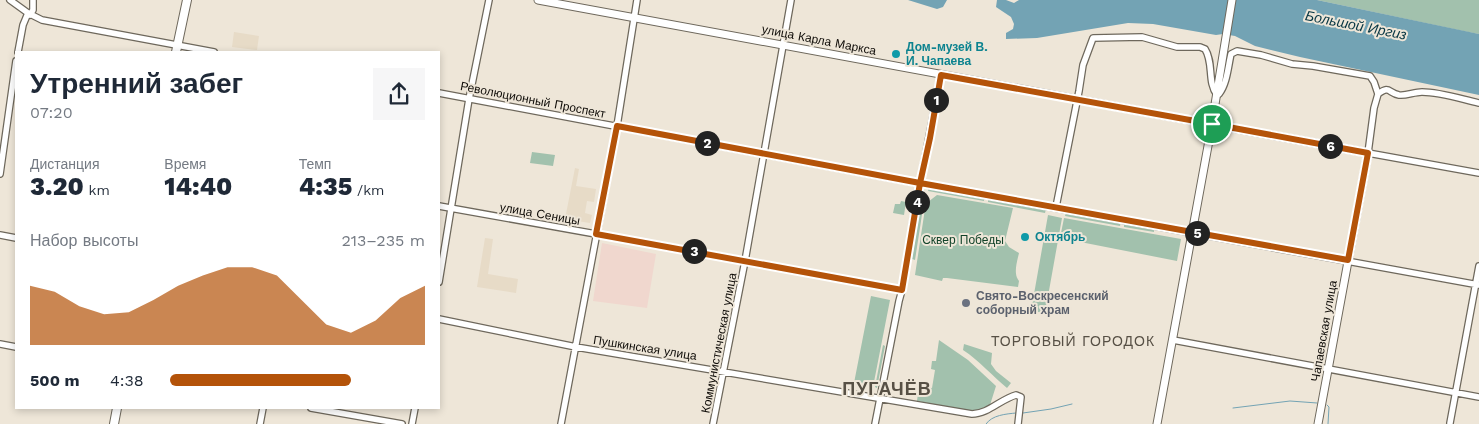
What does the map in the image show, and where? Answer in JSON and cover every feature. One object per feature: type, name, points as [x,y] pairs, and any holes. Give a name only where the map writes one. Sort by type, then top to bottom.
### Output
[{"type":"highway","points":[[177,49],[187,0]]},
{"type":"highway","points":[[114,424],[116,409]]},
{"type":"main road","name":"улица Карла Маркса","points":[[538,0],[1368,153]]},
{"type":"main road","points":[[1157,424],[1212,124],[1232,0]]},
{"type":"main road","name":"Чапаевская улица","points":[[1318,424],[1368,153]]},
{"type":"street","points":[[10,0],[29,14],[42,20],[177,49],[202,51]]},
{"type":"street","points":[[18,51],[23,25],[33,10],[33,0]]},
{"type":"street","points":[[440,276],[470,98],[489,0]]},
{"type":"street","points":[[561,424],[617,126],[637,0]]},
{"type":"street","name":"Коммунистическая улица","points":[[713,424],[745,262],[791,0]]},
{"type":"street","points":[[1056,207],[1083,64],[1093,38],[1142,37],[1177,47],[1200,47],[1205,49],[1211,67],[1212,89],[1216,95],[1222,92],[1230,54],[1237,51],[1261,55],[1292,64],[1370,76],[1378,94],[1384,90],[1398,95],[1427,92],[1479,103]]},
{"type":"street","points":[[0,174],[15,68]]},
{"type":"street","points":[[875,424],[902,290],[941,75]]},
{"type":"street","name":"Революционный Проспект","points":[[440,93],[1477,285]]},
{"type":"street","name":"Чапаевская улица","points":[[1368,153],[1374,108],[1378,94]]},
{"type":"street","points":[[8,128],[15,129]]},
{"type":"street","name":"улица Карла Маркса","points":[[1368,153],[1479,173]]},
{"type":"street","name":"улица Сеницы","points":[[440,206],[902,290]]},
{"type":"street","points":[[0,235],[15,238]]},
{"type":"street","points":[[1450,423],[1479,266]]},
{"type":"street","name":"Пушкинская улица","points":[[440,319],[576,347],[972,414],[1016,395],[1021,397],[1018,424]]},
{"type":"street","points":[[1173,340],[1479,397]]},
{"type":"street","points":[[0,344],[15,347]]},
{"type":"street","points":[[260,424],[263,409]]},
{"type":"street","points":[[317,409],[402,424]]},
{"type":"street","points":[[412,424],[415,409]]},
{"type":"shaded area","points":[[234,32],[259,36],[257,50],[232,47]]},
{"type":"shaded area","points":[[575,168],[579,169],[576,186],[596,189],[594,202],[587,201],[585,213],[592,215],[590,223],[565,219]]},
{"type":"shaded area","points":[[485,238],[493,239],[488,274],[518,279],[516,293],[477,287]]},
{"type":"shaded area","points":[[602,243],[656,254],[647,308],[593,301]]},
{"type":"green space","points":[[1317,0],[1479,0],[1479,34],[1468,32]]},
{"type":"green space","points":[[532,152],[555,155],[553,166],[530,163]]},
{"type":"green space","points":[[929,188],[984,198],[984,201],[928,191]]},
{"type":"green space","name":"Сквер Победы","points":[[937,195],[1013,208],[1005,241],[1009,247],[1019,253],[1016,271],[1019,281],[1018,287],[947,278],[943,278],[942,281],[915,275],[926,202]]},
{"type":"green space","points":[[988,198],[1046,209],[1045,213],[988,202]]},
{"type":"green space","points":[[901,201],[906,202],[904,215],[893,213],[895,204],[900,204]]},
{"type":"green space","points":[[920,207],[923,208],[915,260],[912,259]]},
{"type":"green space","points":[[1066,212],[1121,222],[1120,226],[1065,216]]},
{"type":"green space","points":[[1048,215],[1062,218],[1045,313],[1031,311]]},
{"type":"green space","points":[[1064,218],[1181,239],[1177,261],[1060,238]]},
{"type":"green space","points":[[1124,223],[1151,228],[1154,232],[1124,227]]},
{"type":"green space","points":[[871,296],[890,300],[873,387],[854,383]]},
{"type":"green space","points":[[939,340],[968,360],[996,386],[990,405],[975,412],[917,401],[919,386],[932,388],[935,370],[931,369],[932,361],[936,361]]},
{"type":"green space","points":[[964,344],[992,353],[991,364],[996,371],[1011,383],[1007,388],[963,350]]},
{"type":"green space","points":[[883,345],[885,346],[877,388],[875,387]]},
{"type":"water","points":[[908,0],[947,0],[943,7],[937,9]]},
{"type":"water","name":"Большой Иргиз","points":[[997,0],[1006,0],[1014,3],[1019,0],[1317,0],[1479,34],[1479,95],[1300,57],[1255,46],[1235,36],[1216,35],[1153,24],[1128,23],[1037,38],[1006,39],[1006,33],[1013,29],[1014,24],[1011,17],[996,7]]},
{"type":"waterway","points":[[1233,408],[1290,401],[1317,403]]},
{"type":"waterway","points":[[1023,413],[1072,404]]},
{"type":"waterway","points":[[1327,405],[1329,407],[1328,424]]},
{"type":"waterway","points":[[986,424],[995,417],[1016,413]]},
{"type":"place","name":"Дом-музей В. И. Чапаева","points":[[896,54]]},
{"type":"place","name":"Октябрь","points":[[1025,237]]},
{"type":"place","name":"Свято-Воскресенский соборный храм","points":[[966,303]]},
{"type":"district","name":"ТОРГОВЫЙ ГОРОДОК","points":[[1073,341]]},
{"type":"district","name":"ПУГАЧЁВ","points":[[887,389]]},
{"type":"route","points":[[1212,124],[941,75],[920,183],[617,126],[596,234],[902,290],[920,183],[1348,260],[1368,153],[1212,124]]}]
